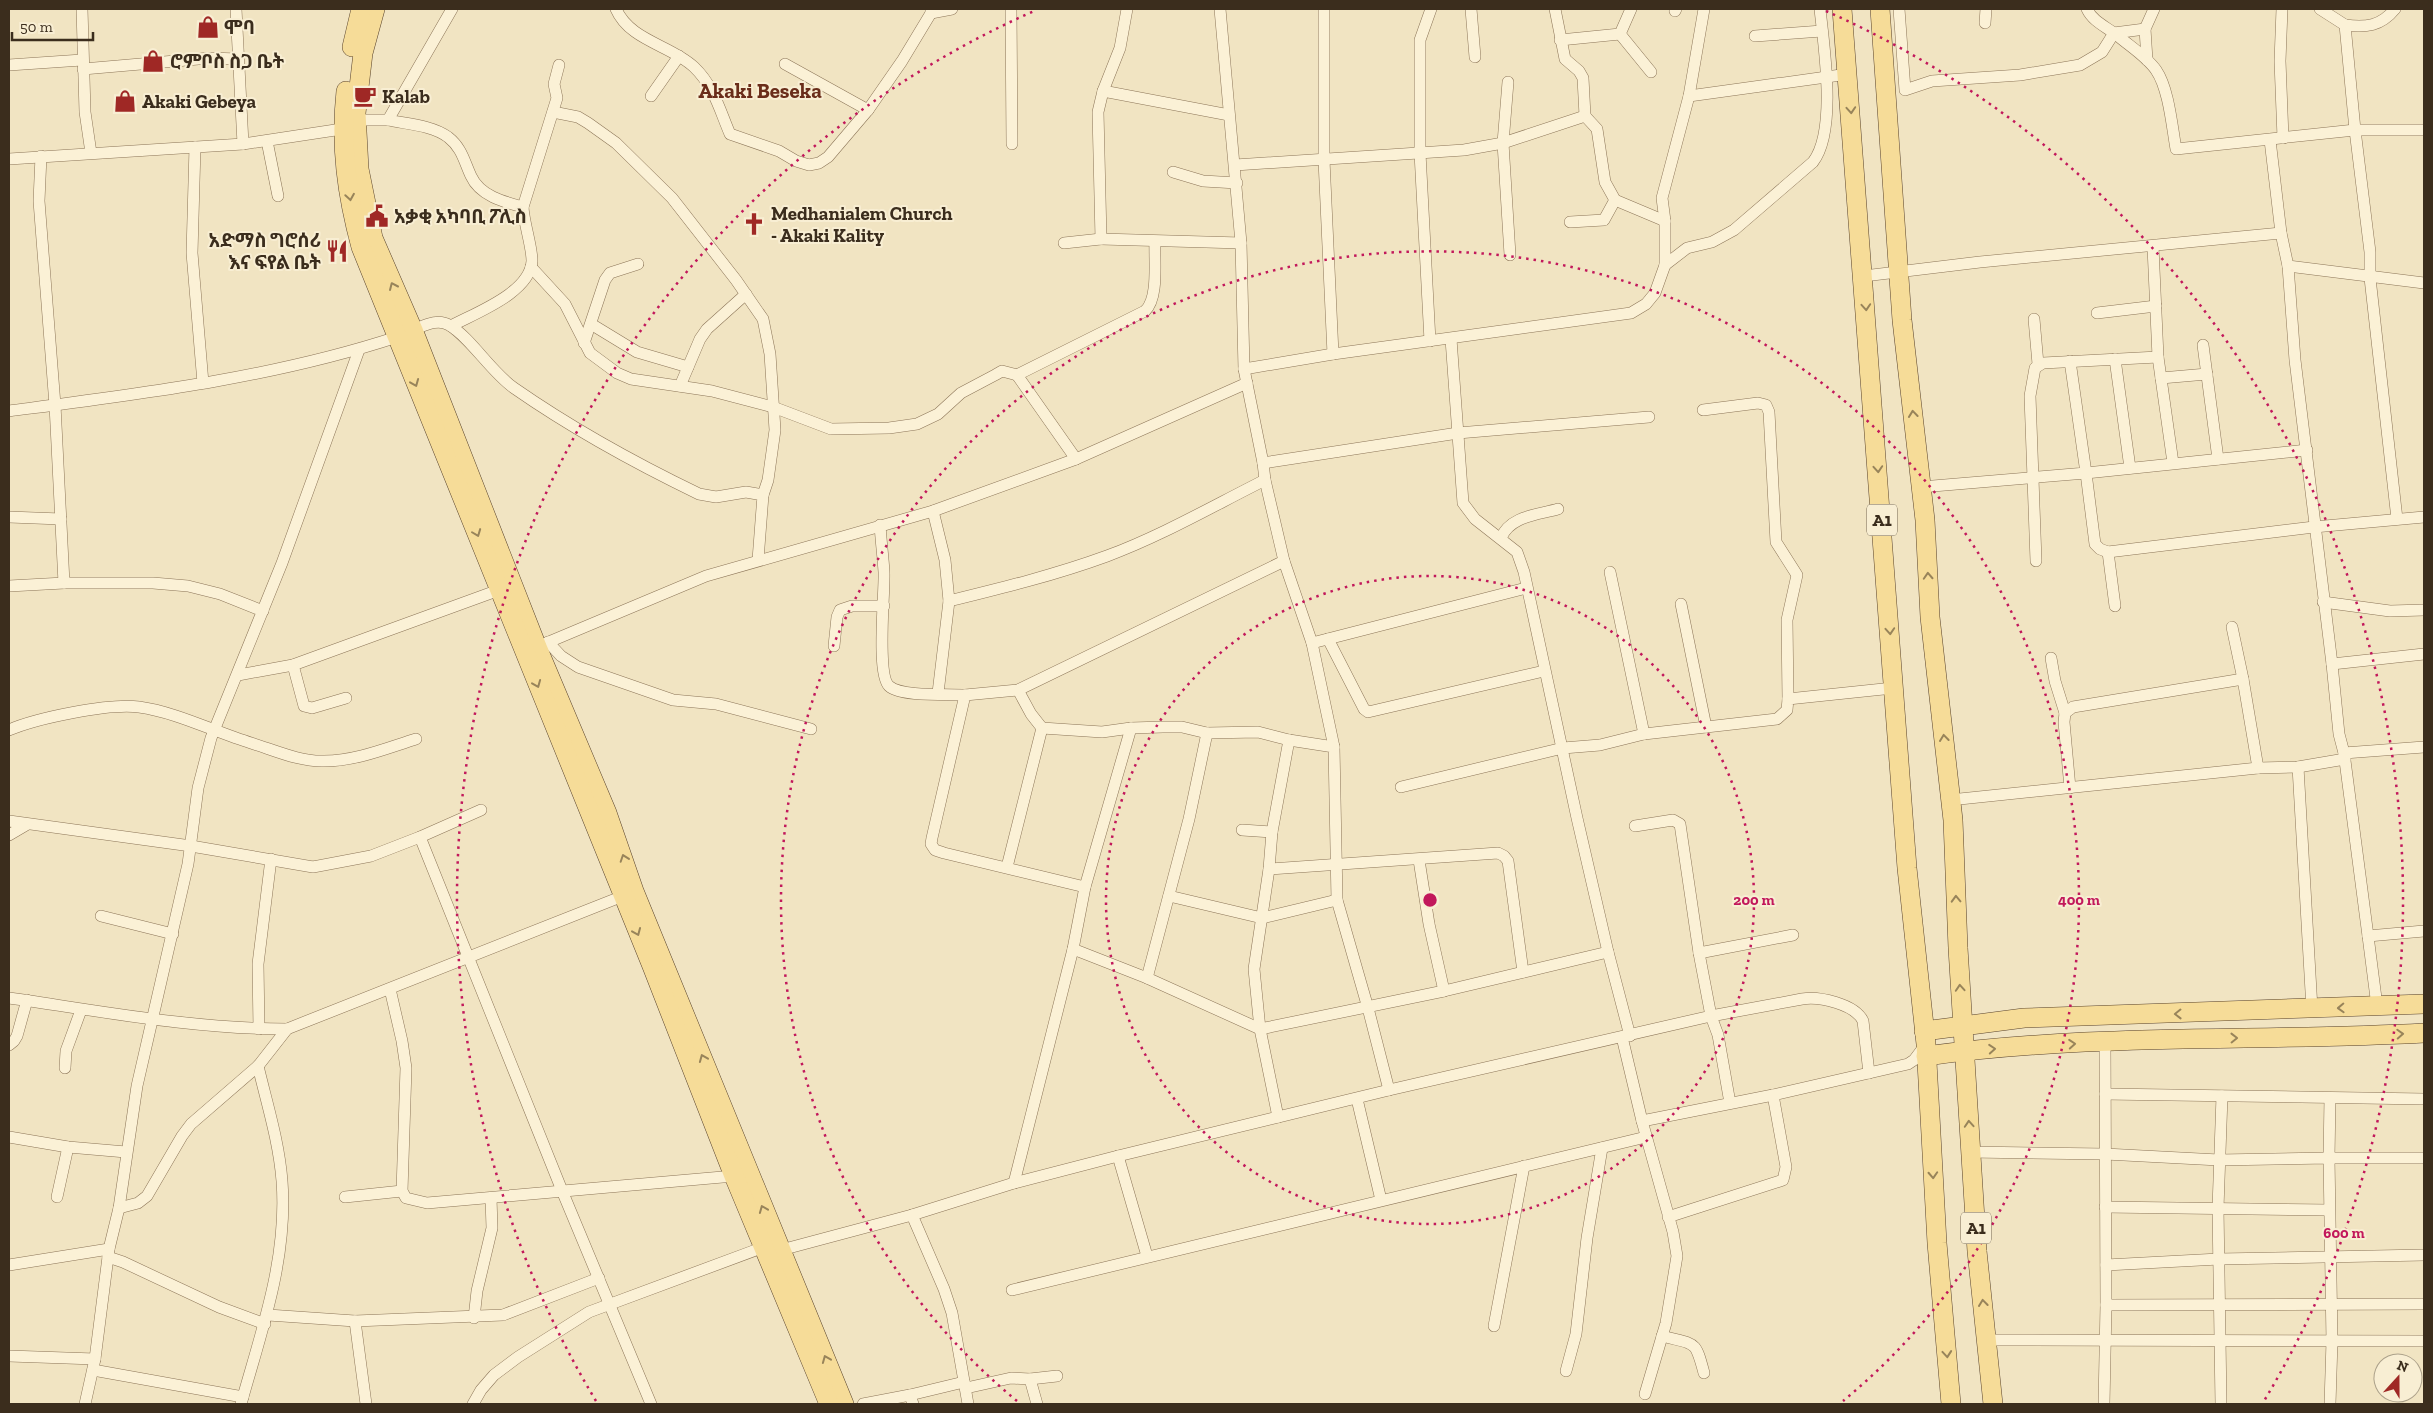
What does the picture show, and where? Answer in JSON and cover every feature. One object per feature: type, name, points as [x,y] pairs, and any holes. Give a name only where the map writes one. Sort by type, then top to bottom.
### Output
[{"type":"main road","points":[[361,9],[351,49],[347,179],[361,248],[405,334],[607,813],[634,891],[772,1248],[829,1404]]},
{"type":"main road","points":[[349,124],[363,53],[375,9]]},
{"type":"main road","name":"A1","points":[[1842,9],[1864,276],[1907,868],[1925,1044],[1937,1242],[1951,1404]]},
{"type":"main road","name":"A1","points":[[1880,9],[1902,320],[1921,487],[1930,617],[1950,800],[1977,1251],[1993,1404]]},
{"type":"main road","points":[[405,334],[499,590],[536,647],[623,896],[734,1176],[772,1248],[844,1404]]},
{"type":"main road","points":[[1925,1044],[1963,1027],[2024,1018],[2424,1004]]},
{"type":"main road","points":[[1925,1044],[1964,1051],[2105,1042],[2424,1033]]},
{"type":"street","points":[[82,9],[82,65],[85,112],[91,153]]},
{"type":"street","points":[[236,9],[243,144]]},
{"type":"street","points":[[388,120],[452,9]]},
{"type":"street","points":[[616,9],[619,16],[642,37],[680,56],[694,67],[711,88],[730,134],[780,151],[796,161],[809,164],[819,163],[828,157],[868,110],[902,61],[931,11],[952,9]]},
{"type":"street","points":[[1011,9],[1012,144]]},
{"type":"street","points":[[1101,239],[1098,112],[1103,90],[1120,48],[1127,9]]},
{"type":"street","points":[[1220,9],[1237,183],[1246,383],[1265,480],[1284,562],[1312,643],[1334,747],[1337,900],[1368,1008],[1388,1090]]},
{"type":"street","points":[[1324,9],[1324,160],[1333,354]]},
{"type":"street","points":[[1430,341],[1420,153],[1420,40],[1431,9]]},
{"type":"street","points":[[1471,9],[1475,57]]},
{"type":"street","points":[[1556,9],[1564,59],[1579,71],[1583,78],[1585,116],[1598,129],[1605,182],[1615,200],[1665,221]]},
{"type":"street","points":[[1620,34],[1631,9]]},
{"type":"street","points":[[1244,369],[1333,354],[1631,313],[1646,304],[1656,293],[1665,265],[1665,221],[1662,198],[1689,96],[1704,9]]},
{"type":"street","points":[[1665,265],[1687,248],[1701,246],[1734,230],[1813,162],[1824,143],[1827,78],[1820,9]]},
{"type":"street","points":[[1899,9],[1905,90],[1932,81],[2020,75],[2080,65],[2102,52],[2114,33]]},
{"type":"street","points":[[1985,23],[1986,9]]},
{"type":"street","points":[[2087,9],[2095,21],[2114,33],[2147,60],[2158,74],[2168,106],[2176,149],[2355,130],[2424,130]]},
{"type":"street","points":[[2147,60],[2145,29],[2154,9]]},
{"type":"street","points":[[2282,9],[2280,61],[2283,138]]},
{"type":"street","points":[[2320,9],[2345,25],[2372,26],[2389,17],[2395,9]]},
{"type":"street","points":[[2345,25],[2355,130],[2370,252],[2370,278],[2397,519]]},
{"type":"street","points":[[2114,33],[2145,29]]},
{"type":"street","points":[[1755,36],[1822,30]]},
{"type":"street","points":[[1560,40],[1620,34]]},
{"type":"street","points":[[1620,34],[1651,72]]},
{"type":"street","points":[[651,96],[680,56]]},
{"type":"street","points":[[9,65],[82,65],[210,58],[238,59]]},
{"type":"street","points":[[786,64],[868,110]]},
{"type":"street","points":[[450,326],[505,298],[519,285],[531,266],[532,259],[523,207],[554,112],[557,93],[554,84],[559,65]]},
{"type":"street","points":[[1689,96],[1848,74]]},
{"type":"street","points":[[1508,82],[1503,143],[1510,255]]},
{"type":"street","points":[[1103,90],[1229,115]]},
{"type":"street","points":[[554,112],[578,117],[616,143],[672,198],[763,318],[767,334],[775,430],[768,480],[763,496],[758,560]]},
{"type":"street","points":[[1235,165],[1464,150],[1503,143],[1585,116]]},
{"type":"street","points":[[9,159],[243,144],[267,141],[349,124],[388,120],[446,135],[464,155],[472,178],[478,186],[499,200],[523,207]]},
{"type":"street","points":[[2270,140],[2281,233],[2288,266],[2295,360],[2339,734],[2344,756],[2377,1006]]},
{"type":"street","points":[[267,141],[278,196]]},
{"type":"street","points":[[195,147],[192,253],[203,383]]},
{"type":"street","points":[[41,156],[39,201],[55,405],[64,582]]},
{"type":"street","points":[[1173,172],[1203,181],[1237,183]]},
{"type":"street","points":[[1644,212],[1662,198]]},
{"type":"street","points":[[1570,222],[1604,220],[1615,200]]},
{"type":"street","points":[[1864,276],[1980,262],[2154,247],[2281,233]]},
{"type":"street","points":[[1064,243],[1101,239],[1241,243]]},
{"type":"street","points":[[1017,375],[1145,311],[1151,306],[1155,242]]},
{"type":"street","points":[[2154,247],[2158,357],[2173,463]]},
{"type":"street","points":[[584,343],[605,280],[610,273],[638,264]]},
{"type":"street","points":[[531,266],[565,304],[590,353],[617,373],[645,382],[712,391],[773,406],[838,430],[904,427],[927,420],[946,407],[961,393],[1002,371],[1017,375],[1076,459]]},
{"type":"street","points":[[2288,266],[2370,278],[2424,283]]},
{"type":"street","points":[[680,386],[700,339],[707,329],[746,294]]},
{"type":"street","points":[[2097,312],[2156,306]]},
{"type":"street","points":[[2034,319],[2038,364],[2033,376],[2030,396],[2036,561]]},
{"type":"street","points":[[9,411],[203,383],[283,368],[359,350],[438,322],[450,326],[513,388],[565,421],[686,488],[708,496],[746,492],[763,496]]},
{"type":"street","points":[[591,324],[637,352],[688,367]]},
{"type":"street","points":[[1451,339],[1463,502],[1475,519],[1517,552],[1524,572],[1544,671],[1608,952],[1642,1122],[1677,1256],[1662,1336],[1645,1394]]},
{"type":"street","points":[[2204,345],[2218,459]]},
{"type":"street","points":[[84,1404],[94,1365],[108,1253],[119,1208],[137,1086],[173,934],[191,846],[198,788],[214,731],[282,563],[359,350]]},
{"type":"street","points":[[2038,364],[2158,357]]},
{"type":"street","points":[[2115,359],[2130,468]]},
{"type":"street","points":[[2070,361],[2095,544],[2100,549],[2108,552],[2314,526],[2424,517]]},
{"type":"street","points":[[2161,378],[2207,374]]},
{"type":"street","points":[[536,647],[706,576],[933,511],[1076,459],[1246,383]]},
{"type":"street","points":[[1401,787],[1563,748],[1600,745],[1644,734],[1777,719],[1787,710],[1787,620],[1797,575],[1776,542],[1769,412],[1766,405],[1758,403],[1703,410]]},
{"type":"street","points":[[1263,463],[1458,433],[1649,417]]},
{"type":"street","points":[[1921,487],[2086,473],[2306,450]]},
{"type":"street","points":[[949,601],[1035,580],[1108,556],[1265,480]]},
{"type":"street","points":[[1501,538],[1505,528],[1516,520],[1558,509]]},
{"type":"street","points":[[933,511],[945,560],[949,601],[938,693]]},
{"type":"street","points":[[9,517],[61,519]]},
{"type":"street","points":[[880,525],[884,606],[882,644],[884,675],[887,685],[895,690],[907,692],[965,695],[1018,690],[1284,562]]},
{"type":"street","points":[[2108,552],[2115,606]]},
{"type":"street","points":[[1610,572],[1644,734]]},
{"type":"street","points":[[9,586],[64,582],[153,583],[188,586],[220,594],[262,611]]},
{"type":"street","points":[[1312,643],[1526,588]]},
{"type":"street","points":[[238,675],[292,665],[499,590]]},
{"type":"street","points":[[2323,602],[2390,611],[2424,610]]},
{"type":"street","points":[[1681,604],[1706,727]]},
{"type":"street","points":[[834,646],[837,617],[840,610],[852,606],[884,606]]},
{"type":"street","points":[[2232,626],[2258,768]]},
{"type":"street","points":[[1328,639],[1364,709],[1368,712],[1544,671]]},
{"type":"street","points":[[536,647],[561,656],[578,667],[673,700],[716,704],[811,729]]},
{"type":"street","points":[[2332,664],[2424,654]]},
{"type":"street","points":[[2051,658],[2055,681],[2065,712],[2064,722],[2070,788]]},
{"type":"street","points":[[292,665],[304,706],[312,708],[346,698]]},
{"type":"street","points":[[2065,712],[2073,707],[2243,679]]},
{"type":"street","points":[[1788,699],[1894,688]]},
{"type":"street","points":[[1018,690],[1030,714],[1042,728]]},
{"type":"street","points":[[965,695],[931,844],[935,850],[944,853],[1085,887]]},
{"type":"street","points":[[9,730],[47,719],[118,705],[164,712],[214,731],[309,760],[324,762],[347,759],[416,739]]},
{"type":"street","points":[[1042,728],[1056,727],[1102,732],[1131,728],[1182,727],[1206,733],[1258,732],[1289,740],[1334,747]]},
{"type":"street","points":[[1007,867],[1042,728]]},
{"type":"street","points":[[1014,1183],[1073,949],[1085,887],[1131,728]]},
{"type":"street","points":[[1148,978],[1189,819],[1206,733]]},
{"type":"street","points":[[1278,1117],[1260,1029],[1254,969],[1269,869],[1272,832],[1289,740]]},
{"type":"street","points":[[1950,800],[2258,768],[2298,767],[2344,756],[2424,747]]},
{"type":"street","points":[[2298,767],[2312,1009]]},
{"type":"street","points":[[9,821],[26,825],[191,846],[313,867],[371,856],[481,810]]},
{"type":"street","points":[[1635,826],[1672,820],[1678,821],[1680,824],[1699,952],[1711,1016],[1718,1035],[1730,1103]]},
{"type":"street","points":[[9,835],[26,825]]},
{"type":"street","points":[[1242,830],[1272,832]]},
{"type":"street","points":[[420,837],[469,955],[562,1193],[651,1404]]},
{"type":"street","points":[[1269,869],[1498,853],[1508,861],[1523,972]]},
{"type":"street","points":[[259,1029],[258,964],[271,859]]},
{"type":"street","points":[[1419,860],[1429,924],[1444,991]]},
{"type":"street","points":[[9,998],[154,1020],[259,1029],[287,1029],[390,989],[469,955],[623,896]]},
{"type":"street","points":[[1169,896],[1262,918],[1337,900]]},
{"type":"street","points":[[101,916],[173,934]]},
{"type":"street","points":[[2368,936],[2424,931]]},
{"type":"street","points":[[1699,952],[1793,934]]},
{"type":"street","points":[[1073,949],[1148,978],[1260,1029],[1368,1008],[1608,952]]},
{"type":"street","points":[[390,989],[406,1068],[402,1191],[406,1198],[427,1203],[562,1193],[734,1176]]},
{"type":"street","points":[[473,1404],[481,1390],[494,1376],[518,1357],[589,1312],[772,1248],[912,1215],[1014,1183],[1118,1156],[1388,1090],[1711,1016],[1815,997],[1826,999],[1860,1015],[1863,1021],[1869,1073]]},
{"type":"street","points":[[9,1044],[14,1041],[28,1000]]},
{"type":"street","points":[[65,1068],[66,1051],[80,1010]]},
{"type":"street","points":[[119,1208],[138,1203],[147,1196],[191,1124],[258,1066],[287,1029]]},
{"type":"street","points":[[2104,1404],[2106,1305],[2105,1042]]},
{"type":"street","points":[[1642,1122],[1773,1095],[1908,1064],[1914,1060],[1925,1044]]},
{"type":"street","points":[[9,1356],[94,1365],[242,1401],[266,1320],[278,1262],[282,1218],[282,1183],[278,1147],[258,1066]]},
{"type":"street","points":[[2105,1094],[2424,1100]]},
{"type":"street","points":[[1668,1217],[1783,1180],[1786,1167],[1773,1095]]},
{"type":"street","points":[[2221,1404],[2221,1304],[2218,1208],[2222,1096]]},
{"type":"street","points":[[2330,1098],[2329,1210],[2332,1341],[2330,1404]]},
{"type":"street","points":[[1357,1099],[1381,1200]]},
{"type":"street","points":[[9,1137],[126,1152]]},
{"type":"street","points":[[1012,1290],[1646,1137]]},
{"type":"street","points":[[57,1197],[68,1146]]},
{"type":"street","points":[[1566,1371],[1576,1334],[1587,1238],[1602,1148]]},
{"type":"street","points":[[1971,1152],[2105,1154],[2219,1160],[2424,1158]]},
{"type":"street","points":[[1118,1156],[1147,1256]]},
{"type":"street","points":[[1494,1326],[1524,1166]]},
{"type":"street","points":[[345,1197],[402,1191]]},
{"type":"street","points":[[474,1318],[477,1291],[491,1239],[491,1198]]},
{"type":"street","points":[[2105,1207],[2329,1210]]},
{"type":"street","points":[[912,1215],[952,1312],[968,1404]]},
{"type":"street","points":[[9,1265],[108,1253],[123,1262],[219,1307],[266,1320],[355,1321],[474,1318],[516,1311],[599,1278]]},
{"type":"street","points":[[2106,1264],[2219,1259],[2424,1255]]},
{"type":"street","points":[[2106,1305],[2424,1304]]},
{"type":"street","points":[[355,1321],[366,1404]]},
{"type":"street","points":[[1662,1336],[1692,1344],[1697,1348],[1704,1373]]},
{"type":"street","points":[[1987,1340],[2424,1341]]},
{"type":"street","points":[[863,1404],[912,1400],[965,1385],[1011,1378],[1030,1379],[1057,1376]]},
{"type":"street","points":[[1030,1379],[1037,1404]]},
{"type":"place","name":"ሞባ","points":[[208,27]]},
{"type":"place","name":"ሮምቦስ ስጋ ቤት","points":[[153,61]]},
{"type":"place","name":"Kalab","points":[[365,96]]},
{"type":"place","name":"Akaki Gebeya","points":[[125,101]]},
{"type":"place","name":"አቃቂ አካባቢ ፖሊስ","points":[[377,216]]},
{"type":"place","name":"Medhanialem Church - Akaki Kality","points":[[754,224]]},
{"type":"place","name":"አድማስ ግሮሰሪ እና ፍየል ቤት","points":[[337,251]]},
{"type":"district","name":"Akaki Beseka","points":[[760,91]]}]
